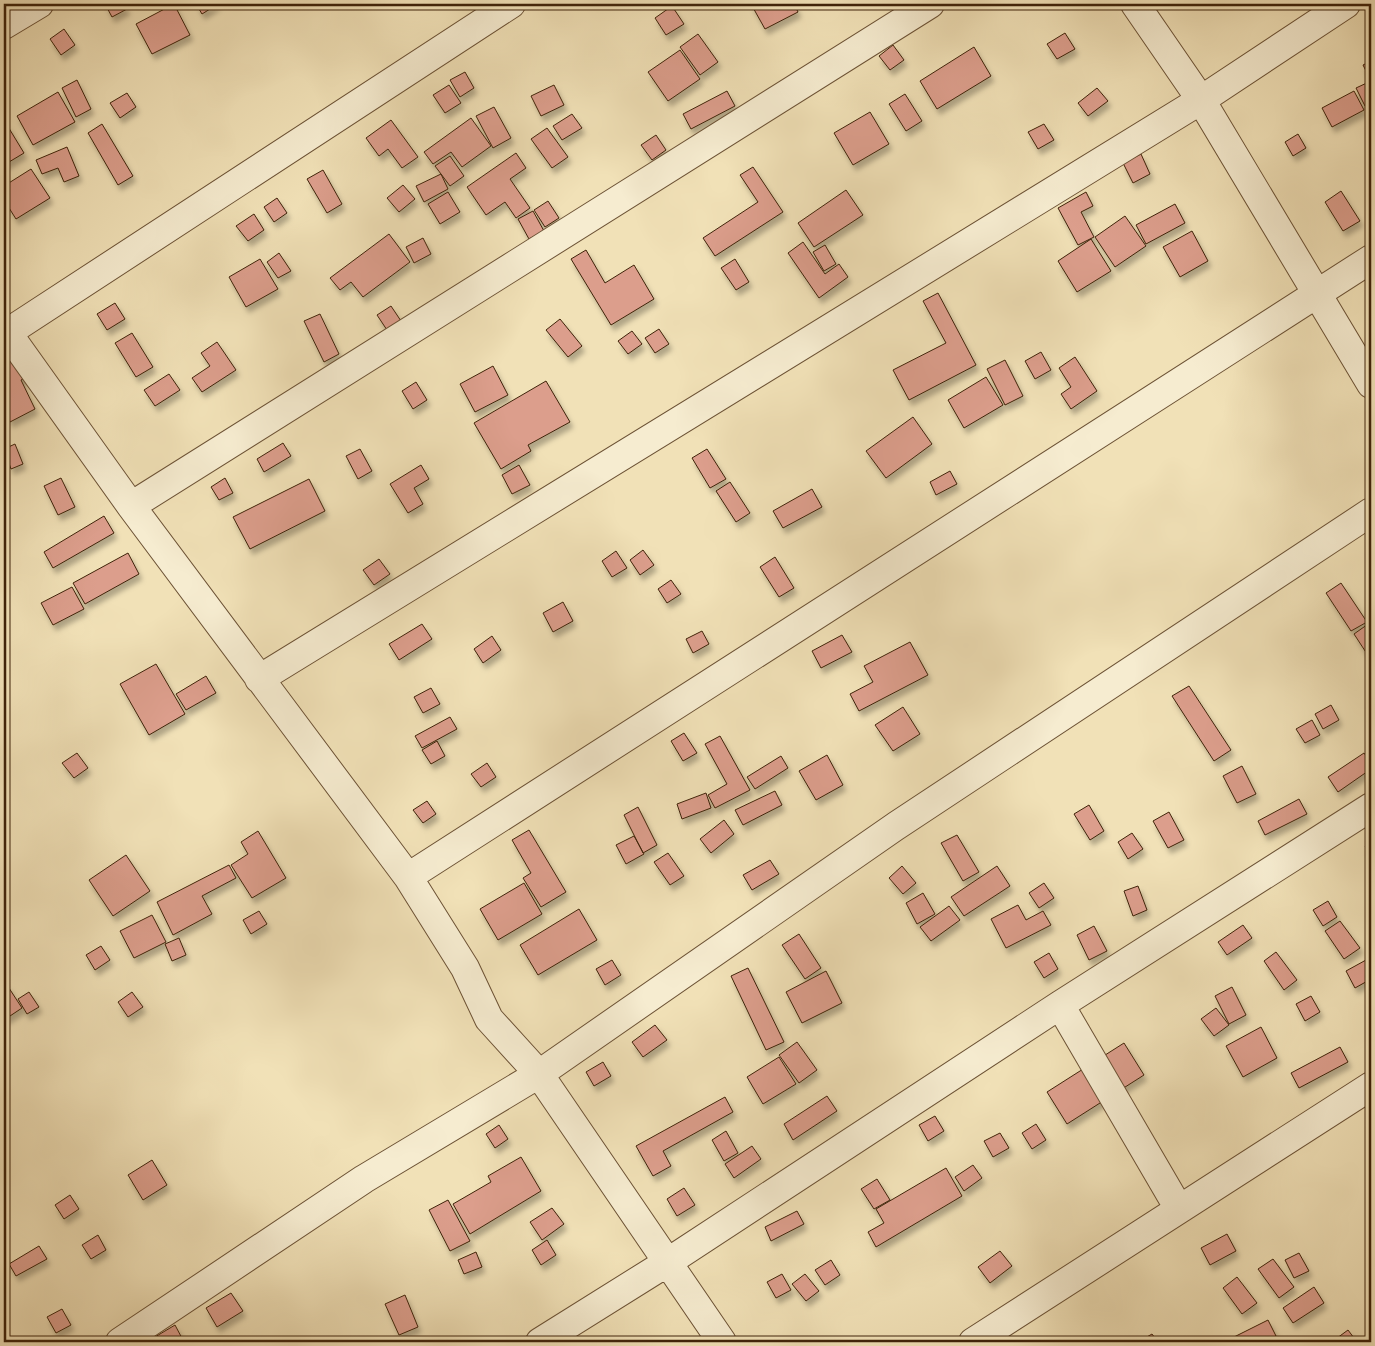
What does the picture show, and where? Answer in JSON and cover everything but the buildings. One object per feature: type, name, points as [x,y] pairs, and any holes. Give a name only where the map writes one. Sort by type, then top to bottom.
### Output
[{"type":"street","points":[[4,26],[39,4]]},
{"type":"street","points":[[511,4],[5,331],[131,506],[408,877],[465,968],[489,1019],[539,1074],[722,1342]]},
{"type":"street","points":[[131,506],[930,4]]},
{"type":"street","points":[[1135,4],[1201,100],[1371,384]]},
{"type":"street","points":[[259,679],[1201,100],[1346,4]]},
{"type":"street","points":[[408,877],[1371,258]]},
{"type":"street","points":[[120,1342],[364,1179],[539,1074],[896,826],[1371,512]]},
{"type":"street","points":[[540,1342],[668,1262],[1060,1005],[1371,807]]},
{"type":"street","points":[[1060,1005],[1179,1209]]},
{"type":"street","points":[[973,1342],[1371,1086]]}]
